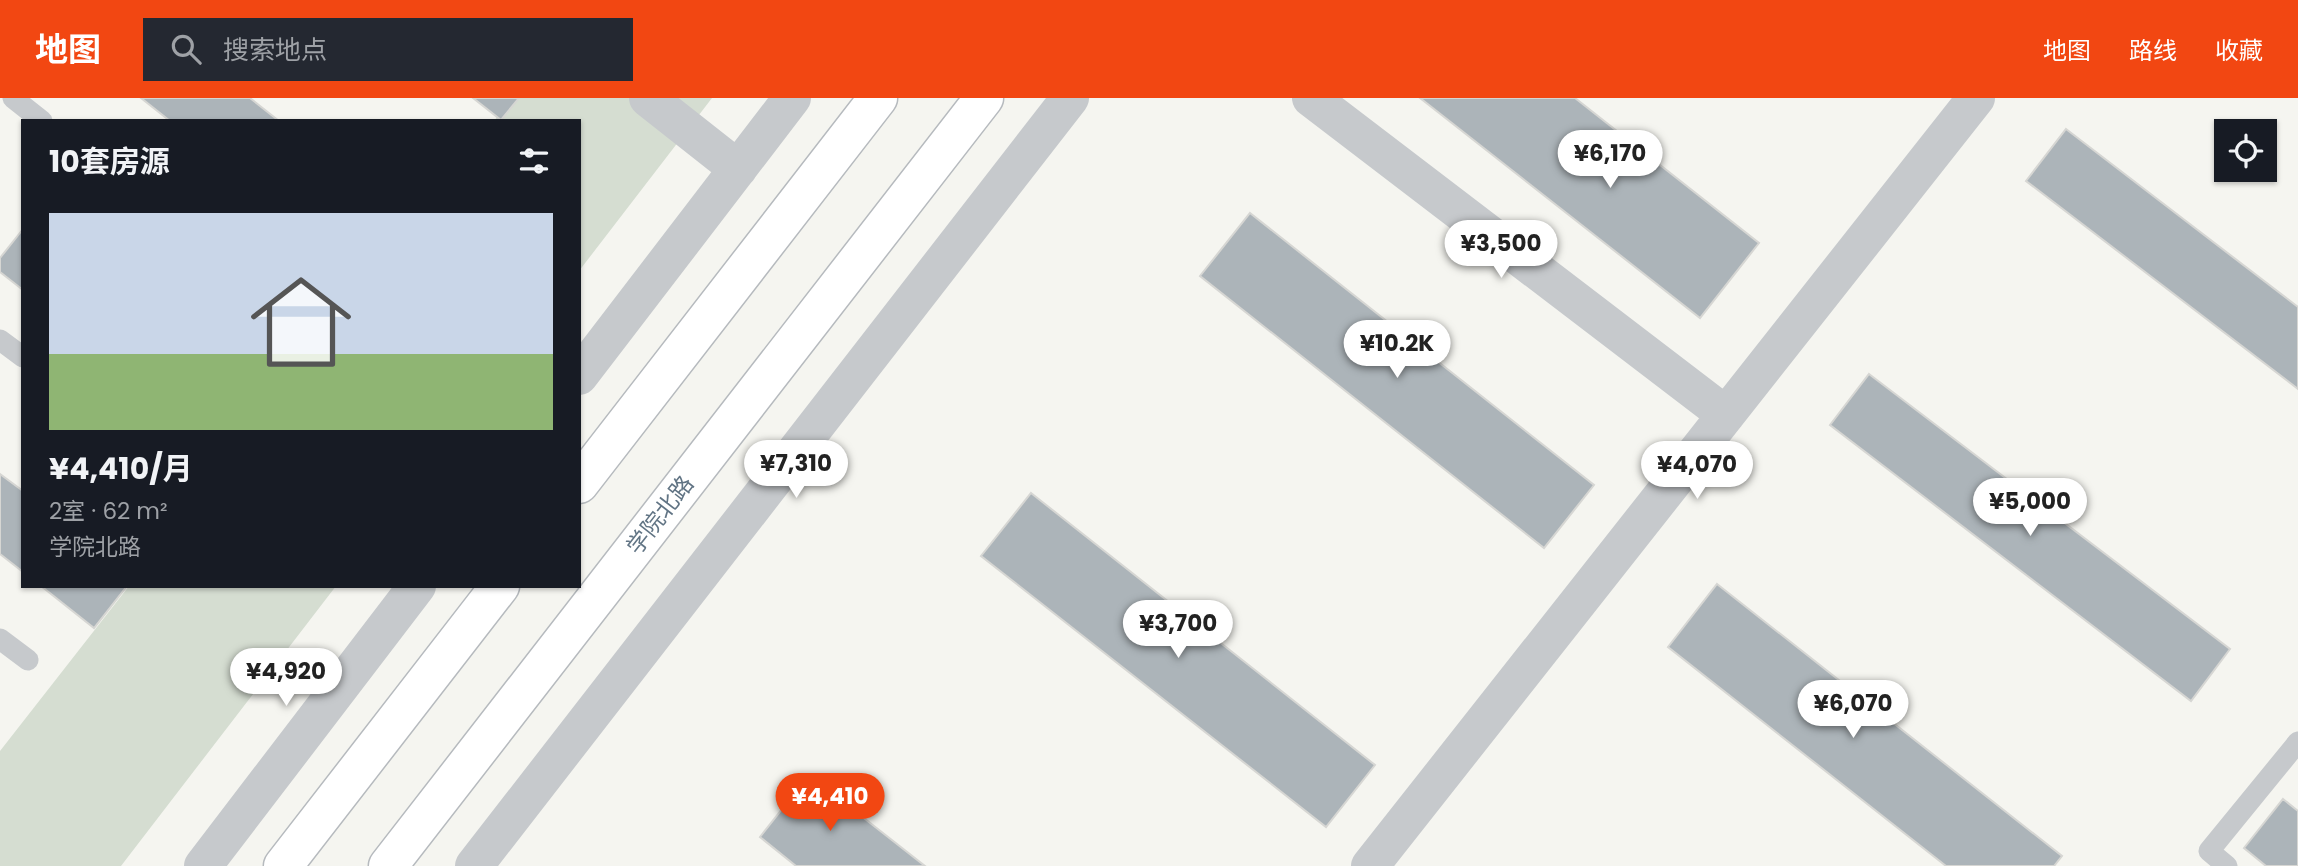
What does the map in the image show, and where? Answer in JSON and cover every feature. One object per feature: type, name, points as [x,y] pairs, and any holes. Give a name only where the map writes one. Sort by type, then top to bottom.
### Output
[{"type":"main road","points":[[581,481],[878,98]]},
{"type":"main road","name":"学院北路","points":[[388,866],[984,98]]},
{"type":"main road","points":[[284,866],[498,588]]},
{"type":"street","points":[[648,98],[738,169]]},
{"type":"street","points":[[581,373],[792,98]]},
{"type":"street","points":[[474,866],[1070,98]]},
{"type":"street","points":[[1311,98],[1726,415]]},
{"type":"street","points":[[1370,866],[1976,98]]},
{"type":"street","points":[[203,866],[416,588]]},
{"type":"lane","points":[[13,98],[39,119]]},
{"type":"lane","points":[[0,340],[21,356]]},
{"type":"lane","points":[[0,639],[28,660]]},
{"type":"lane","points":[[2227,866],[2208,851],[2291,765],[2298,742]]},
{"type":"shaded area","points":[[512,98],[712,98],[581,268],[581,119],[496,119]]},
{"type":"shaded area","points":[[127,588],[334,588],[121,866],[0,866],[0,751]]},
{"type":"building","points":[[141,98],[250,98],[276,119],[167,119]]},
{"type":"building","points":[[473,98],[519,98],[500,119]]},
{"type":"building","points":[[1420,98],[1575,98],[1759,243],[1700,318]]},
{"type":"building","points":[[2066,129],[2298,307],[2298,389],[2026,181]]},
{"type":"building","points":[[1250,213],[1594,485],[1544,548],[1200,276]]},
{"type":"building","points":[[21,232],[21,288],[0,272],[0,258]]},
{"type":"building","points":[[1869,374],[2230,649],[2191,701],[1830,425]]},
{"type":"building","points":[[0,474],[21,490],[21,570],[0,554]]},
{"type":"building","points":[[1031,493],[1375,765],[1326,827],[981,556]]},
{"type":"building","points":[[1717,584],[2062,856],[2054,866],[1946,866],[1668,647]]},
{"type":"building","points":[[44,588],[125,588],[94,628]]},
{"type":"building","points":[[809,775],[925,866],[796,866],[760,837]]},
{"type":"building","points":[[2283,799],[2298,811],[2298,866],[2266,866],[2244,848]]}]
